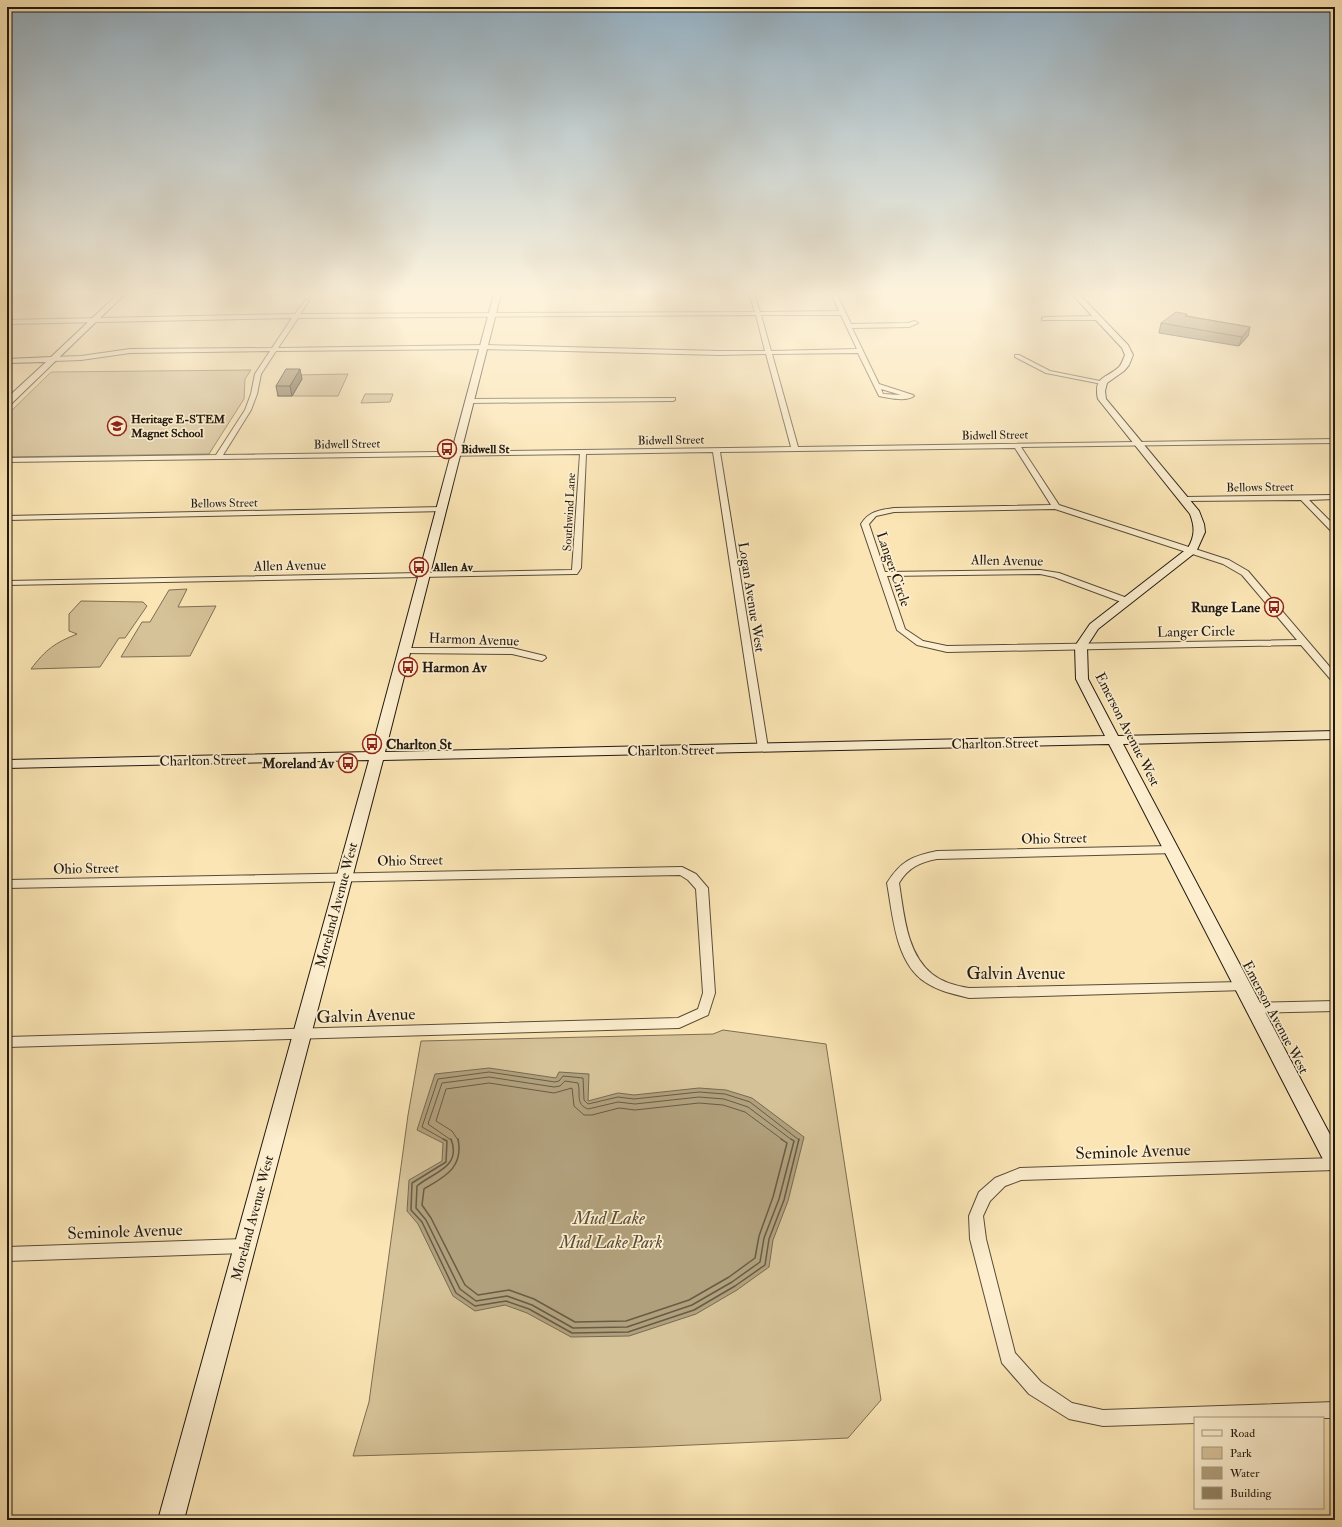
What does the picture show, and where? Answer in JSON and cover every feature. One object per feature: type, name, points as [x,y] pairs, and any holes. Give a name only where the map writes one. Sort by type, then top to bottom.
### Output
[{"type":"street","points":[[7,402],[51,361]]},
{"type":"street","points":[[218,457],[248,410],[254,394],[258,374],[266,361]]},
{"type":"street","name":"Moreland Avenue West","points":[[171,1520],[377,756],[481,361]]},
{"type":"street","points":[[771,361],[795,449]]},
{"type":"street","points":[[866,361],[876,385],[881,395],[887,397],[911,396],[876,385]]},
{"type":"street","points":[[1027,361],[1048,372],[1102,382]]},
{"type":"street","points":[[1082,646],[1094,627],[1192,550],[1199,538],[1200,526],[1195,513],[1102,399],[1099,390],[1102,382],[1124,366],[1126,361]]},
{"type":"street","points":[[470,401],[673,399]]},
{"type":"street","name":"Bidwell Street","points":[[7,460],[1335,441]]},
{"type":"street","points":[[1017,446],[1056,508]]},
{"type":"street","name":"Logan Avenue West","points":[[716,450],[763,748]]},
{"type":"street","name":"Southwind Lane","points":[[574,572],[577,568],[583,452]]},
{"type":"street","name":"Bellows Street","points":[[1185,499],[1335,497]]},
{"type":"street","points":[[1302,498],[1335,530]]},
{"type":"street","name":"Langer Circle","points":[[1304,642],[947,648],[920,643],[901,630],[865,524],[868,518],[876,513],[894,510],[1056,508],[1192,550],[1226,562],[1245,573],[1304,642],[1335,680]]},
{"type":"street","name":"Bellows Street","points":[[7,518],[442,510]]},
{"type":"street","name":"Allen Avenue","points":[[7,583],[574,572]]},
{"type":"street","name":"Allen Avenue","points":[[881,574],[1040,572],[1056,575],[1127,601]]},
{"type":"street","name":"Emerson Avenue West","points":[[1082,646],[1082,679],[1335,1164]]},
{"type":"street","name":"Harmon Avenue","points":[[405,651],[512,651],[542,658]]},
{"type":"street","name":"Charlton Street","points":[[7,764],[1335,736]]},
{"type":"street","name":"Ohio Street","points":[[937,855],[1171,850]]},
{"type":"street","name":"Galvin Avenue","points":[[937,855],[918,859],[901,869],[893,883],[907,949],[917,966],[928,978],[951,988],[969,993],[1242,987]]},
{"type":"street","name":"Ohio Street","points":[[7,884],[682,871],[692,877],[702,888],[709,993]]},
{"type":"street","name":"Galvin Avenue","points":[[7,1042],[679,1024],[704,1012],[709,993]]},
{"type":"street","points":[[1254,1008],[1335,1006]]},
{"type":"street","name":"Seminole Avenue","points":[[1335,1164],[1020,1174],[1000,1182],[984,1197],[976,1216],[978,1239],[1008,1357],[1035,1388],[1069,1411],[1103,1418],[1335,1410]]},
{"type":"street","name":"Seminole Avenue","points":[[7,1254],[244,1246]]},
{"type":"green space","name":"Heritage E-STEM Magnet School","points":[[251,370],[245,379],[244,399],[209,454],[7,457],[7,415],[51,372]]},
{"type":"green space","points":[[348,374],[338,396],[277,396],[279,393],[277,392],[283,382],[295,375]]},
{"type":"green space","points":[[365,394],[393,394],[390,402],[361,403]]},
{"type":"green space","points":[[187,589],[178,607],[216,606],[190,656],[121,657],[142,622],[150,622],[169,590]]},
{"type":"green space","points":[[81,601],[143,602],[147,606],[125,638],[119,638],[100,667],[31,669],[41,656],[51,647],[77,634],[69,631],[69,614]]},
{"type":"green space","name":"Mud Lake Park","points":[[723,1030],[826,1044],[881,1400],[848,1438],[647,1447],[353,1456],[369,1402],[408,1115],[421,1041],[713,1034]]},
{"type":"water","name":"Mud Lake","points":[[489,1068],[556,1078],[559,1072],[589,1074],[588,1101],[618,1093],[634,1095],[699,1088],[726,1090],[752,1098],[804,1137],[788,1201],[773,1240],[769,1267],[737,1290],[696,1314],[629,1336],[571,1337],[527,1313],[505,1305],[475,1311],[453,1296],[418,1224],[407,1211],[409,1180],[442,1161],[443,1143],[417,1130],[435,1074]]},
{"type":"building","points":[[286,369],[300,369],[290,386],[276,386]]},
{"type":"place","name":"Heritage E-STEM Magnet School","points":[[117,426]]},
{"type":"place","name":"Bidwell St","points":[[447,449]]},
{"type":"place","name":"Allen Av","points":[[419,567]]},
{"type":"place","name":"Runge Lane","points":[[1274,607]]},
{"type":"place","name":"Harmon Av","points":[[408,667]]},
{"type":"place","name":"Charlton St","points":[[372,744]]},
{"type":"place","name":"Moreland Av","points":[[348,763]]}]
